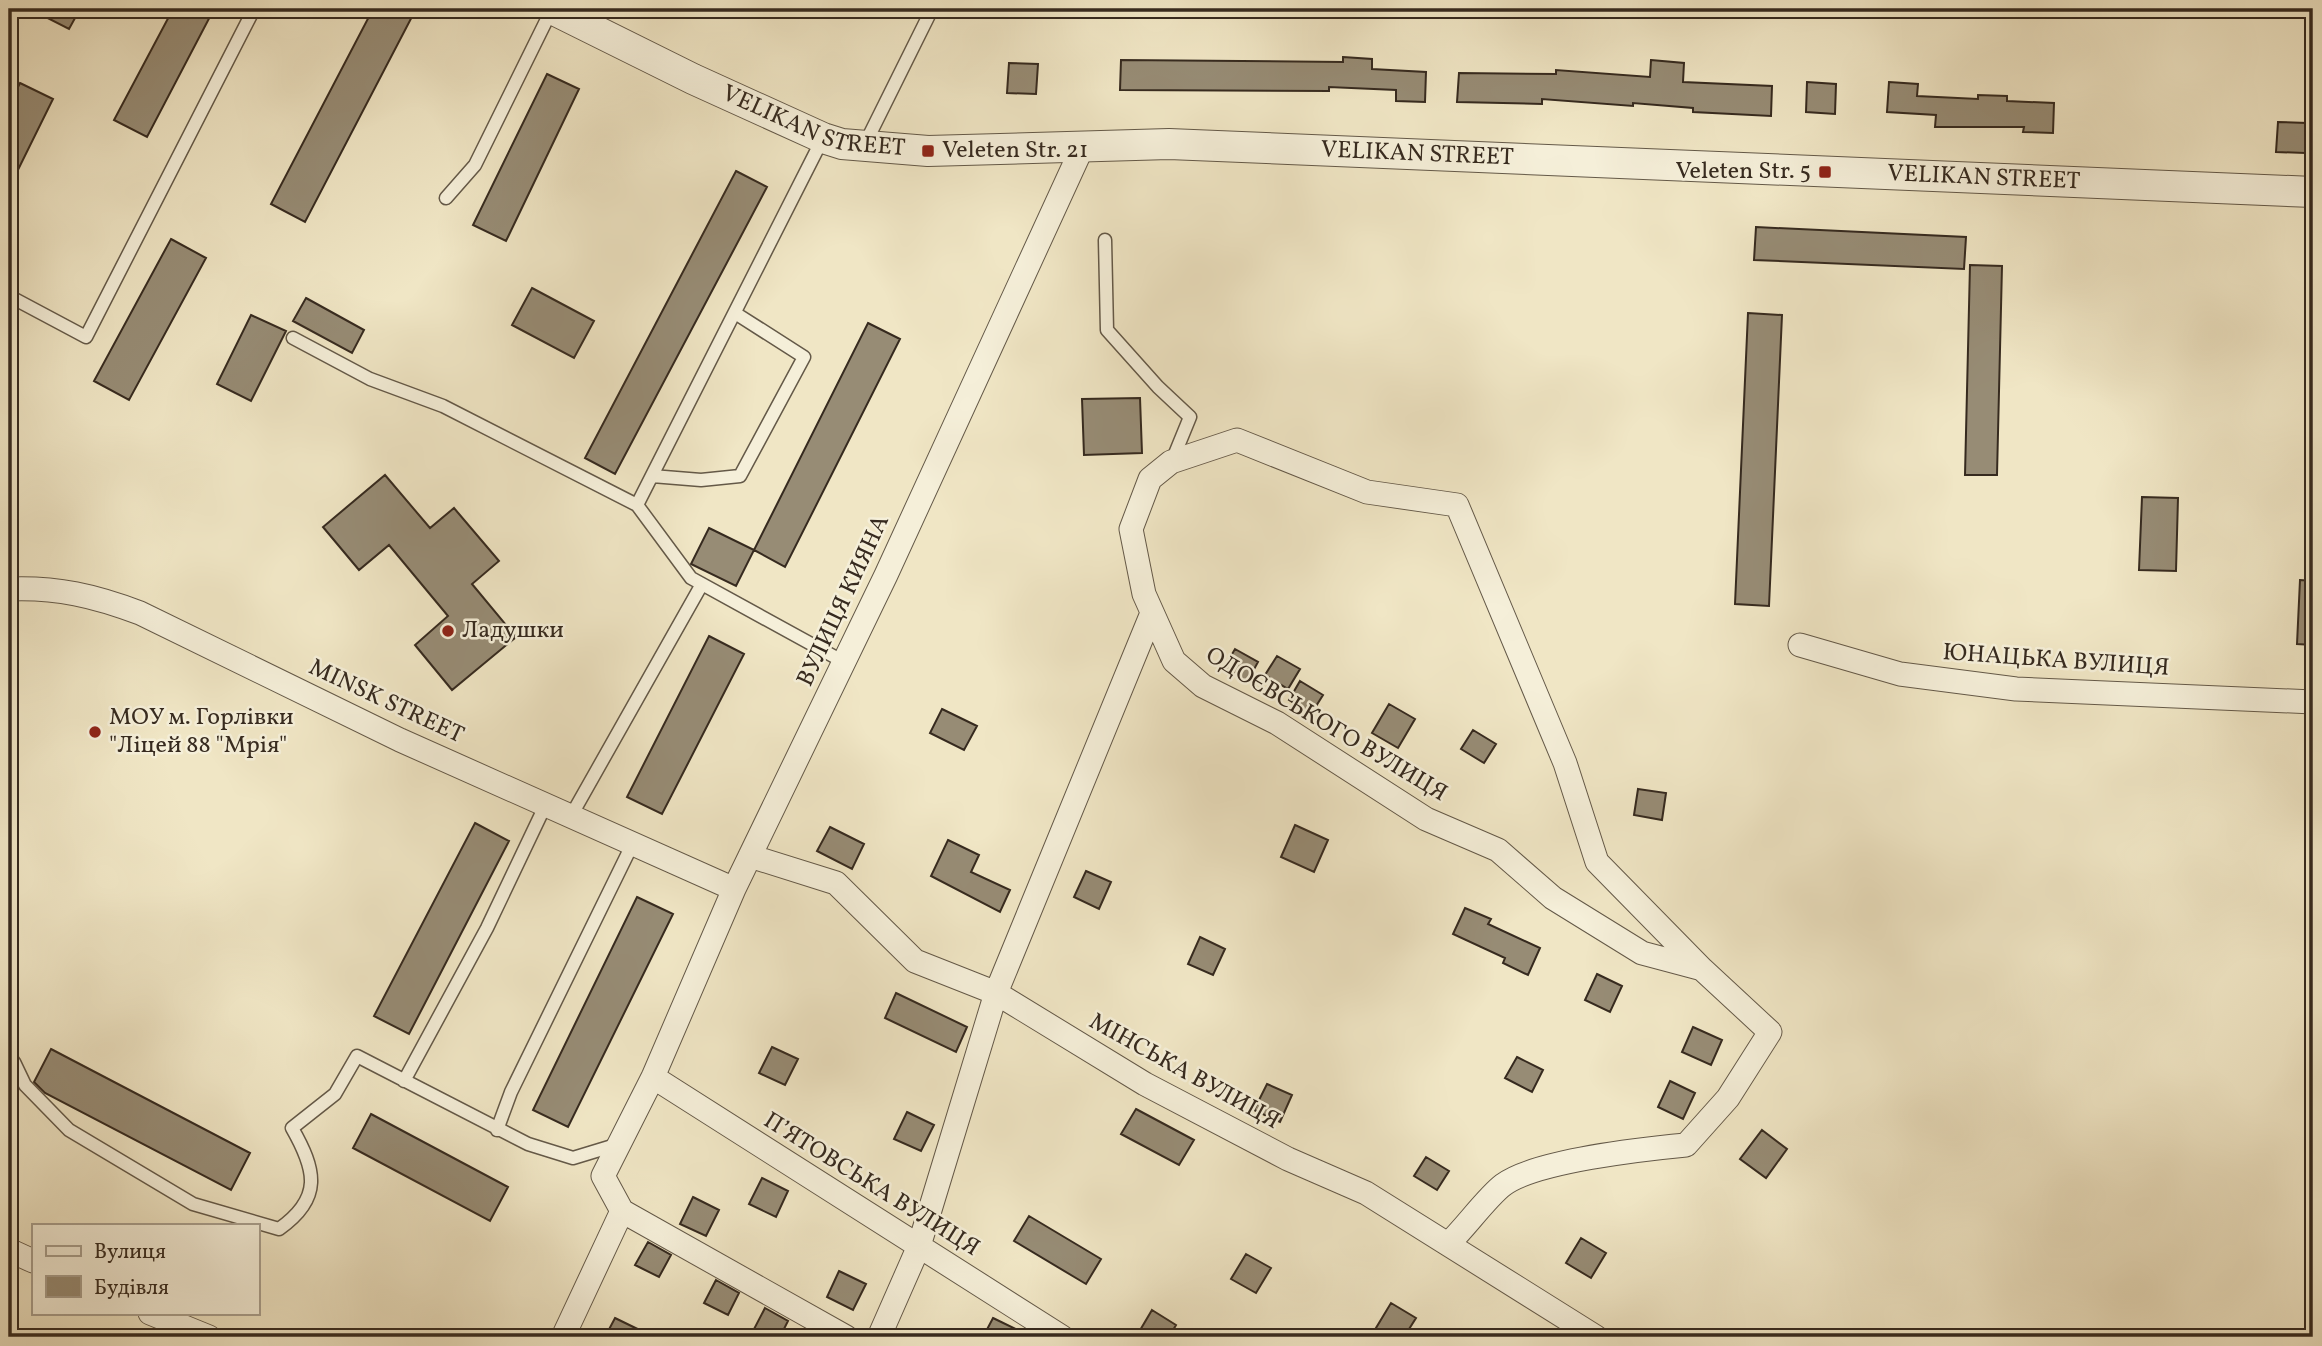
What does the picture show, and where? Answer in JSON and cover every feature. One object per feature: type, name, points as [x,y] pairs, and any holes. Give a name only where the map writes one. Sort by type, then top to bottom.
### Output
[{"type":"street","name":"VELIKAN STREET","points":[[552,9],[693,79],[823,138],[864,146],[928,151],[1169,144],[2313,192]]},
{"type":"street","name":"ВУЛИЦЯ КИЯНА","points":[[622,1211],[603,1176],[653,1077],[734,889],[844,662],[1082,148]]},
{"type":"street","name":"ОДОЄВСЬКОГО ВУЛИЦЯ","points":[[1448,1244],[1503,1184],[1543,1168],[1631,1150],[1686,1145],[1728,1098],[1770,1032],[1702,969],[1597,862],[1565,763],[1457,505],[1367,492],[1237,440],[1171,462],[1150,479],[1131,529],[1144,594],[1174,660],[1203,686],[1277,723],[1426,818],[1498,850],[1553,898],[1642,953],[1702,969]]},
{"type":"street","name":"MINSK STREET","points":[[9,589],[66,590],[101,598],[140,613],[400,740],[734,889]]},
{"type":"street","points":[[879,1337],[919,1247],[996,993],[1152,613]]},
{"type":"street","name":"ЮНАЦЬКА ВУЛИЦЯ","points":[[1800,645],[1900,674],[2016,689],[2313,702]]},
{"type":"street","name":"МІНСЬКА ВУЛИЦЯ","points":[[750,856],[836,883],[915,961],[996,993],[1145,1084],[1288,1160],[1366,1193],[1596,1337]]},
{"type":"street","name":"П’ЯТОВСЬКА ВУЛИЦЯ","points":[[653,1077],[1062,1337]]},
{"type":"street","points":[[563,1337],[622,1211],[846,1337]]},
{"type":"street","points":[[9,1250],[32,1261]]},
{"type":"street","points":[[152,1314],[209,1337]]},
{"type":"lane","points":[[9,296],[86,337],[254,9]]},
{"type":"lane","points":[[446,198],[475,165],[552,9]]},
{"type":"lane","points":[[864,146],[932,9]]},
{"type":"lane","points":[[638,505],[823,138]]},
{"type":"lane","points":[[1105,240],[1107,330],[1158,387],[1191,417],[1171,462]]},
{"type":"lane","points":[[652,476],[701,480],[740,476],[804,357],[735,313]]},
{"type":"lane","points":[[293,338],[370,379],[443,406],[638,505],[683,568],[702,584],[844,662]]},
{"type":"lane","points":[[572,816],[702,584]]},
{"type":"lane","points":[[404,1081],[481,939],[547,804]]},
{"type":"lane","points":[[497,1130],[511,1092],[633,844]]},
{"type":"lane","points":[[9,1060],[14,1062],[25,1086],[69,1130],[193,1204],[279,1228],[301,1214],[312,1177],[309,1157],[292,1128],[335,1094],[357,1056],[497,1130],[573,1158],[619,1144]]},
{"type":"building","points":[[30,9],[80,9],[69,29]]},
{"type":"building","points":[[173,9],[214,9],[147,137],[114,120]]},
{"type":"building","points":[[373,9],[416,9],[305,222],[271,204]]},
{"type":"building","points":[[1343,57],[1372,59],[1372,69],[1426,72],[1425,102],[1396,101],[1396,90],[1329,87],[1329,91],[1120,90],[1121,60],[1343,62]]},
{"type":"building","points":[[1651,60],[1684,63],[1683,82],[1772,86],[1771,116],[1693,112],[1693,108],[1633,103],[1633,106],[1542,99],[1542,104],[1457,102],[1459,73],[1556,74],[1556,70],[1650,77]]},
{"type":"building","points":[[1009,63],[1038,64],[1036,94],[1007,93]]},
{"type":"building","points":[[547,74],[579,89],[506,241],[473,225]]},
{"type":"building","points":[[1807,82],[1836,84],[1835,114],[1806,112]]},
{"type":"building","points":[[1889,82],[1918,84],[1917,96],[1978,99],[1978,95],[2007,96],[2007,101],[2054,103],[2053,133],[2023,132],[2024,127],[1935,127],[1936,115],[1887,112]]},
{"type":"building","points":[[20,83],[53,99],[9,188],[9,105]]},
{"type":"building","points":[[2278,122],[2307,123],[2305,153],[2276,152]]},
{"type":"building","points":[[736,171],[767,187],[615,474],[585,458]]},
{"type":"building","points":[[1756,227],[1966,237],[1964,269],[1754,260]]},
{"type":"building","points":[[171,239],[206,258],[129,400],[94,381]]},
{"type":"building","points":[[1970,265],[2002,266],[1997,475],[1965,475]]},
{"type":"building","points":[[532,288],[594,321],[574,358],[512,325]]},
{"type":"building","points":[[306,298],[364,330],[352,353],[293,321]]},
{"type":"building","points":[[1748,313],[1782,315],[1769,606],[1735,604]]},
{"type":"building","points":[[251,315],[286,331],[251,401],[217,384]]},
{"type":"building","points":[[868,323],[900,339],[785,567],[754,550]]},
{"type":"building","points":[[1140,398],[1142,453],[1084,455],[1082,399]]},
{"type":"building","points":[[385,475],[430,528],[454,508],[499,561],[472,584],[516,637],[452,690],[415,645],[448,616],[389,545],[359,570],[323,527]]},
{"type":"building","points":[[2142,497],[2178,498],[2176,571],[2139,570]]},
{"type":"building","points":[[709,528],[754,550],[736,586],[691,564]]},
{"type":"building","points":[[2300,580],[2313,581],[2313,645],[2297,644]]},
{"type":"building","points":[[709,636],[744,654],[662,814],[627,797]]},
{"type":"building","points":[[1235,649],[1258,662],[1247,682],[1224,668]]},
{"type":"building","points":[[1277,656],[1300,669],[1288,689],[1265,675]]},
{"type":"building","points":[[1300,681],[1323,695],[1311,714],[1289,700]]},
{"type":"building","points":[[1389,704],[1415,719],[1398,748],[1372,733]]},
{"type":"building","points":[[942,709],[977,726],[964,750],[930,733]]},
{"type":"building","points":[[1473,730],[1496,744],[1484,763],[1461,749]]},
{"type":"building","points":[[1638,789],[1666,793],[1662,820],[1634,815]]},
{"type":"building","points":[[475,823],[509,841],[409,1034],[374,1016]]},
{"type":"building","points":[[1295,825],[1328,840],[1314,872],[1281,857]]},
{"type":"building","points":[[830,827],[864,844],[852,869],[817,851]]},
{"type":"building","points":[[948,840],[979,855],[971,872],[1010,890],[1000,912],[931,876]]},
{"type":"building","points":[[1086,871],[1111,882],[1099,909],[1074,897]]},
{"type":"building","points":[[637,897],[673,914],[568,1127],[533,1110]]},
{"type":"building","points":[[1465,908],[1491,919],[1488,924],[1540,948],[1528,975],[1503,963],[1505,958],[1453,934]]},
{"type":"building","points":[[1200,937],[1225,949],[1213,975],[1188,964]]},
{"type":"building","points":[[1597,974],[1622,986],[1610,1012],[1585,1000]]},
{"type":"building","points":[[896,993],[967,1027],[956,1052],[885,1018]]},
{"type":"building","points":[[1693,1027],[1722,1040],[1711,1065],[1682,1052]]},
{"type":"building","points":[[772,1047],[798,1059],[785,1085],[759,1073]]},
{"type":"building","points":[[51,1049],[250,1153],[231,1190],[45,1093],[34,1082]]},
{"type":"building","points":[[1517,1057],[1543,1070],[1532,1092],[1505,1078]]},
{"type":"building","points":[[1670,1081],[1695,1093],[1683,1119],[1658,1107]]},
{"type":"building","points":[[1267,1084],[1292,1095],[1280,1122],[1254,1110]]},
{"type":"building","points":[[1136,1109],[1194,1140],[1179,1165],[1121,1134]]},
{"type":"building","points":[[907,1112],[934,1125],[921,1151],[894,1139]]},
{"type":"building","points":[[371,1114],[508,1187],[490,1221],[353,1148]]},
{"type":"building","points":[[1762,1130],[1787,1149],[1766,1178],[1740,1159]]},
{"type":"building","points":[[1426,1157],[1449,1171],[1437,1190],[1414,1176]]},
{"type":"building","points":[[762,1178],[788,1191],[776,1217],[749,1204]]},
{"type":"building","points":[[693,1197],[719,1210],[706,1236],[680,1224]]},
{"type":"building","points":[[1029,1216],[1101,1259],[1086,1284],[1014,1241]]},
{"type":"building","points":[[1581,1238],[1606,1253],[1591,1278],[1566,1263]]},
{"type":"building","points":[[648,1242],[671,1255],[659,1277],[635,1265]]},
{"type":"building","points":[[1246,1254],[1271,1268],[1256,1293],[1231,1279]]},
{"type":"building","points":[[839,1271],[866,1284],[853,1310],[827,1297]]},
{"type":"building","points":[[716,1280],[739,1293],[728,1315],[704,1303]]},
{"type":"building","points":[[1391,1303],[1416,1318],[1404,1337],[1392,1337],[1376,1328]]},
{"type":"building","points":[[765,1308],[788,1321],[780,1337],[765,1337],[753,1331]]},
{"type":"building","points":[[1152,1310],[1176,1325],[1169,1337],[1136,1337]]},
{"type":"building","points":[[615,1318],[654,1337],[605,1337]]},
{"type":"building","points":[[993,1318],[1032,1337],[983,1337]]},
{"type":"place","name":"Veleten Str. 21","points":[[928,151]]},
{"type":"place","name":"Veleten Str. 5","points":[[1825,172]]},
{"type":"place","name":"Ладушки","points":[[448,631]]},
{"type":"place","name":"МОУ м. Горлівки \"Ліцей 88 \"Мрія\"","points":[[95,732]]}]
